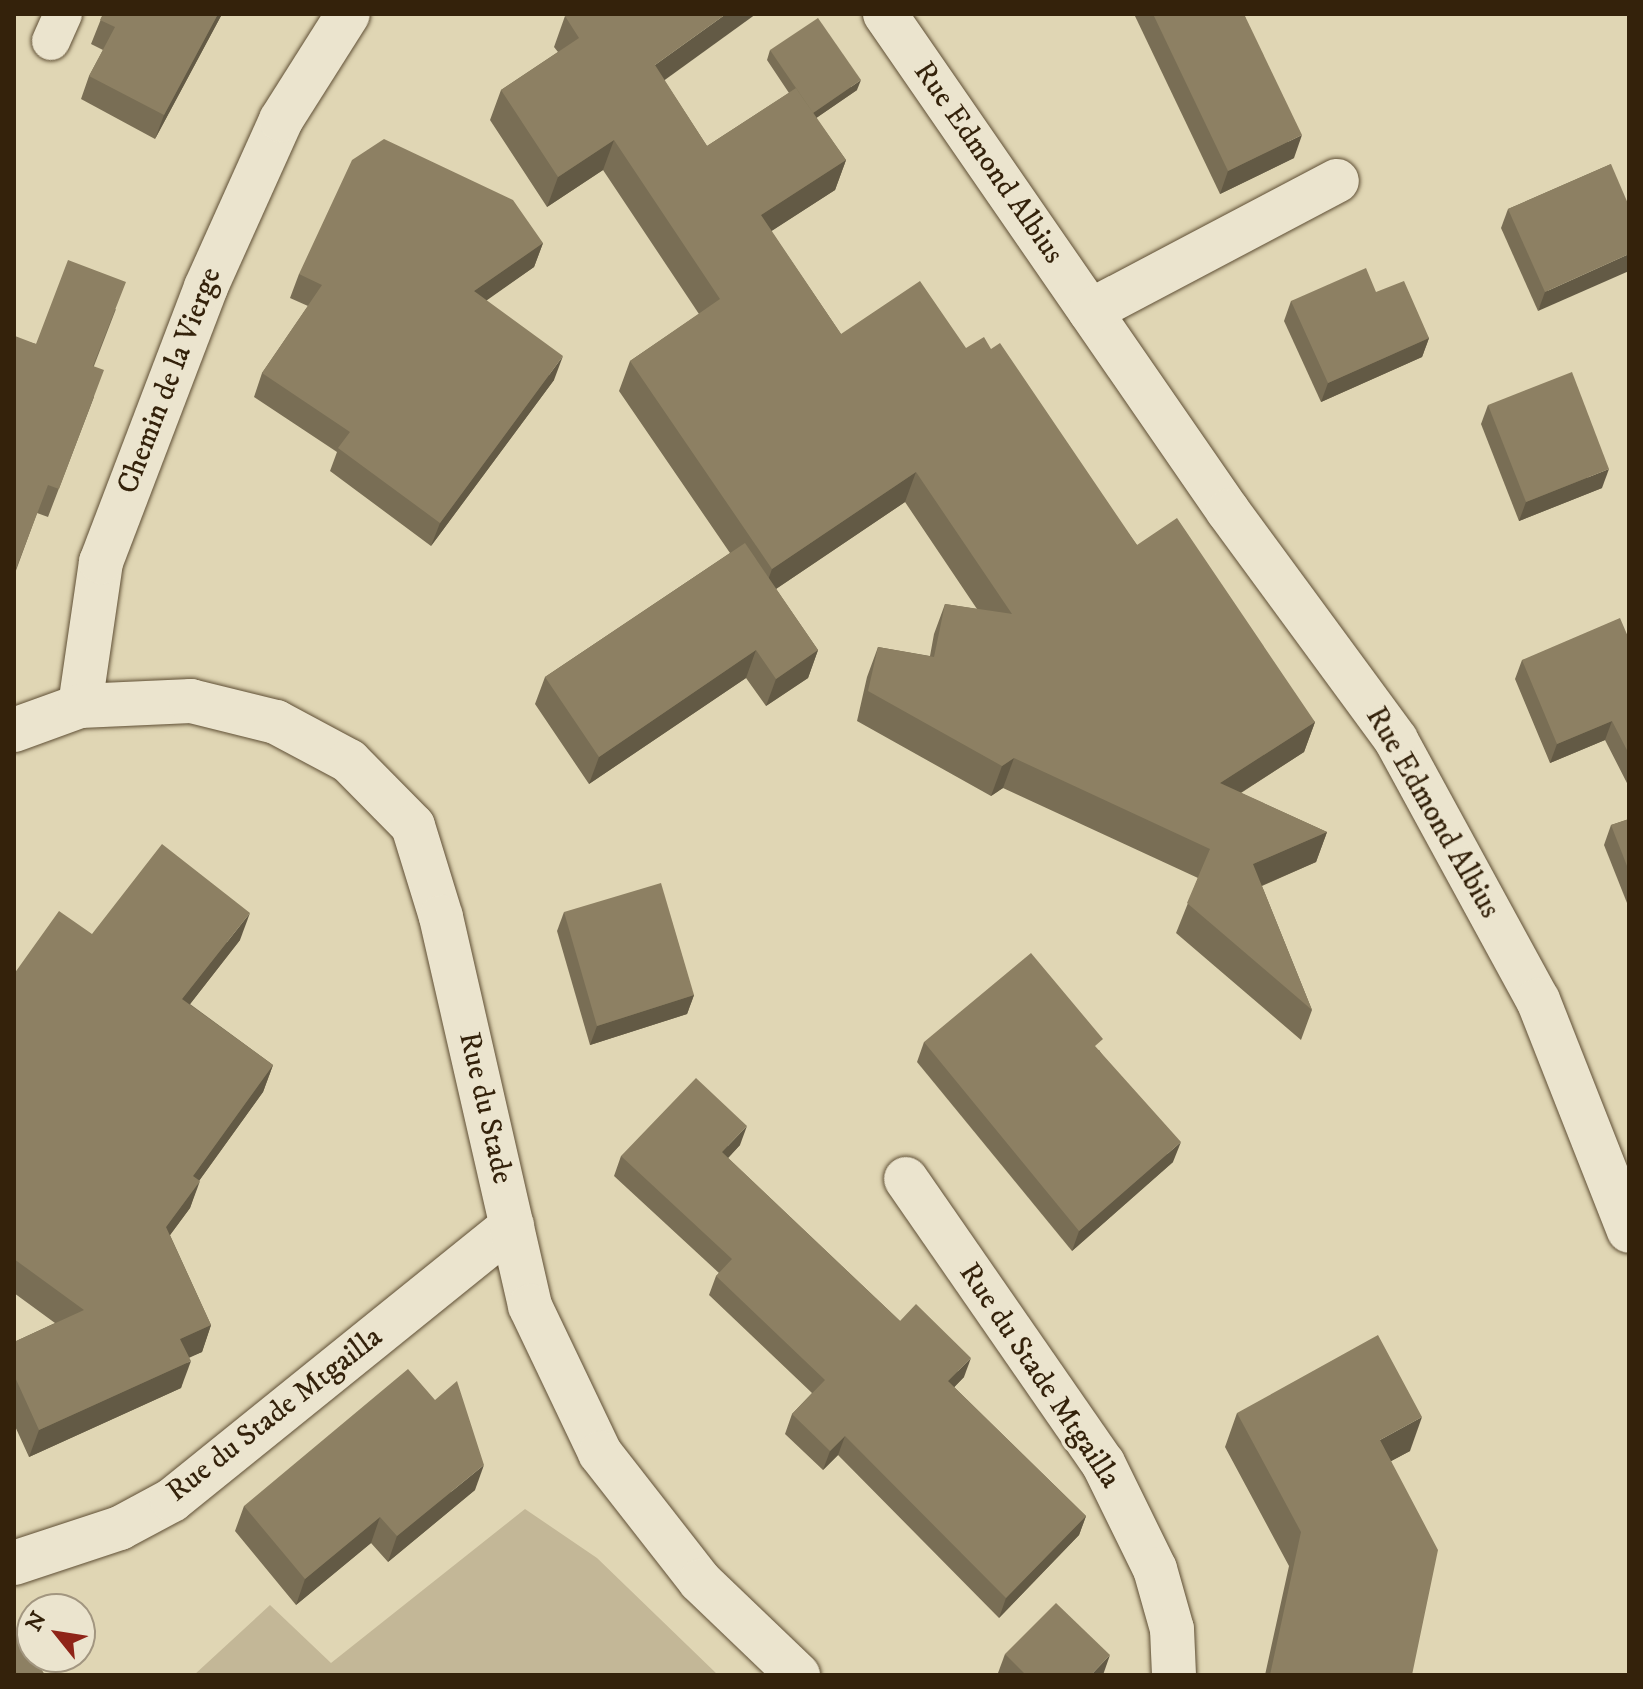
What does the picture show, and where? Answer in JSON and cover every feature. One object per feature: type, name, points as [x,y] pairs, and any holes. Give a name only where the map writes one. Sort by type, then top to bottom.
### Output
[{"type":"street","name":"Chemin de la Vierge","points":[[80,706],[101,562],[222,243],[281,120],[348,14]]},
{"type":"street","name":"Rue Edmond Albius","points":[[885,14],[1090,311],[1396,740],[1538,1000],[1629,1231]]},
{"type":"street","points":[[1090,311],[1337,181]]},
{"type":"street","name":"Rue du Stade","points":[[80,706],[191,701],[276,722],[349,761],[413,826],[441,917],[530,1306],[600,1453],[700,1581],[798,1675]]},
{"type":"street","points":[[14,730],[80,706]]},
{"type":"street","name":"Rue du Stade Mtgailla","points":[[906,1179],[1103,1463],[1155,1569],[1172,1629],[1174,1675]]},
{"type":"street","name":"Rue du Stade Mtgailla","points":[[14,1563],[120,1528],[172,1500],[512,1226]]},
{"type":"shaded area","points":[[525,1509],[597,1558],[718,1675],[194,1675],[270,1605],[331,1663]]},
{"type":"building","points":[[103,14],[218,14],[164,115],[89,76],[115,27],[100,20]]},
{"type":"building","points":[[726,14],[655,65],[707,146],[796,88],[846,160],[761,215],[841,334],[920,281],[966,348],[984,337],[991,349],[1000,343],[1137,545],[1177,518],[1315,722],[1220,783],[1327,832],[1253,864],[1312,1010],[1187,903],[1210,849],[1014,758],[1002,766],[868,691],[878,647],[934,657],[945,604],[1012,614],[916,472],[772,569],[630,361],[720,299],[614,140],[558,177],[501,90],[579,38],[565,16]]},
{"type":"building","points":[[1153,14],[1244,14],[1302,135],[1228,171]]},
{"type":"building","points":[[818,18],[861,80],[813,113],[770,50]]},
{"type":"building","points":[[384,139],[513,200],[543,243],[474,291],[563,356],[440,523],[338,448],[350,432],[262,373],[322,285],[299,274],[352,160]]},
{"type":"building","points":[[1611,164],[1629,206],[1629,254],[1545,292],[1508,209]]},
{"type":"building","points":[[68,260],[126,282],[93,366],[104,370],[59,489],[48,485],[16,569],[14,338],[36,344]]},
{"type":"building","points":[[1366,268],[1376,292],[1404,281],[1429,338],[1328,383],[1291,301]]},
{"type":"building","points":[[1572,372],[1609,469],[1526,502],[1488,405]]},
{"type":"building","points":[[745,543],[818,650],[776,679],[756,650],[599,757],[545,677]]},
{"type":"building","points":[[1620,618],[1629,639],[1629,754],[1612,721],[1557,744],[1522,660]]},
{"type":"building","points":[[1629,819],[1629,871],[1611,825]]},
{"type":"building","points":[[162,844],[250,913],[182,999],[273,1065],[193,1176],[200,1181],[166,1227],[211,1325],[180,1339],[191,1361],[39,1430],[14,1375],[14,1342],[84,1310],[14,1259],[14,974],[59,911],[92,934]]},
{"type":"building","points":[[661,883],[694,995],[597,1026],[564,912]]},
{"type":"building","points":[[1031,953],[1103,1039],[1095,1046],[1181,1142],[1079,1231],[924,1042]]},
{"type":"building","points":[[696,1078],[747,1126],[722,1152],[900,1321],[916,1304],[971,1358],[948,1381],[1086,1516],[1006,1598],[845,1436],[830,1451],[792,1414],[825,1380],[716,1276],[732,1259],[621,1156]]},
{"type":"building","points":[[1378,1335],[1422,1417],[1380,1440],[1438,1550],[1412,1675],[1270,1675],[1301,1532],[1237,1413]]},
{"type":"building","points":[[408,1369],[435,1400],[457,1381],[484,1465],[397,1536],[380,1517],[305,1579],[244,1506]]},
{"type":"building","points":[[1056,1603],[1110,1655],[1091,1675],[1026,1675],[1005,1654]]},
{"type":"building","points":[[14,1632],[16,1673],[45,1675],[14,1675]]}]
